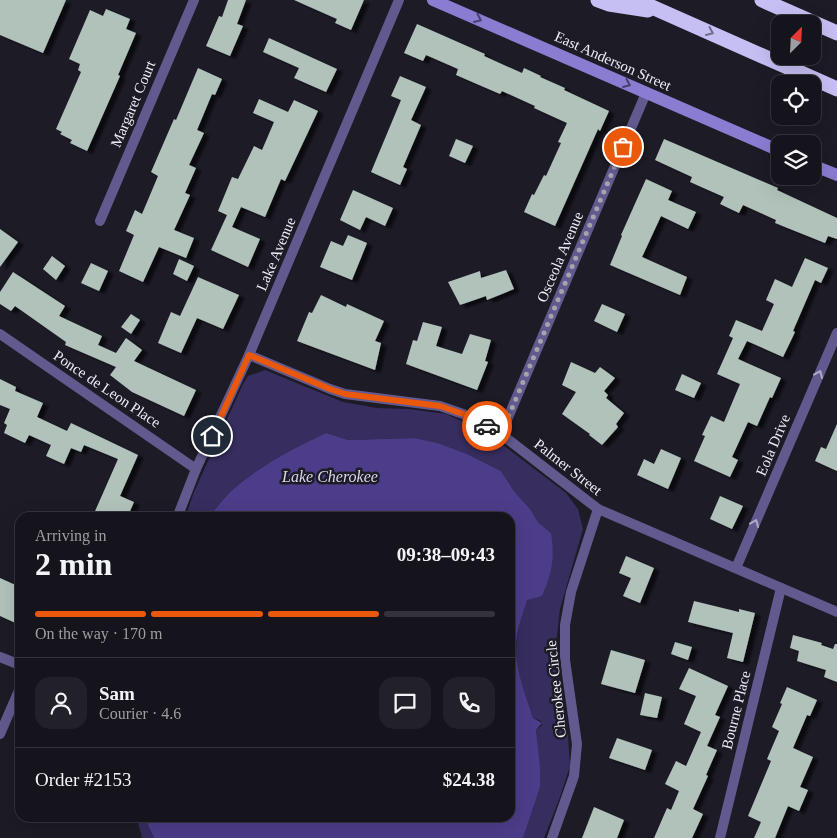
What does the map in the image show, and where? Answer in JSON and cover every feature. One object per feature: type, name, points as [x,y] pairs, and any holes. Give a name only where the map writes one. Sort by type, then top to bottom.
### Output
[{"type":"highway","points":[[598,0],[609,4],[665,13]]},
{"type":"highway","points":[[636,0],[837,88]]},
{"type":"highway","points":[[762,0],[837,33]]},
{"type":"main road","name":"East Anderson Street","points":[[433,0],[771,147]]},
{"type":"main road","points":[[821,169],[837,176]]},
{"type":"street","name":"Margaret Court","points":[[100,221],[194,0]]},
{"type":"street","name":"Lake Avenue","points":[[178,512],[196,469],[249,355],[399,0]]},
{"type":"street","name":"Osceola Avenue","points":[[501,434],[646,93]]},
{"type":"street","name":"Eola Drive","points":[[736,568],[837,333]]},
{"type":"street","name":"Ponce de Leon Place","points":[[0,334],[196,469]]},
{"type":"street","name":"Palmer Street","points":[[249,355],[345,394],[440,406],[463,414],[501,434],[598,509],[837,612]]},
{"type":"street","name":"Cherokee Circle","points":[[552,838],[574,776],[577,744],[565,660],[565,625],[571,592],[598,509]]},
{"type":"street","name":"Bourne Place","points":[[720,838],[782,588]]},
{"type":"street","points":[[0,657],[15,663]]},
{"type":"street","points":[[0,734],[15,700]]},
{"type":"shaded area","points":[[265,370],[343,402],[377,408],[409,409],[446,414],[477,428],[499,442],[566,493],[578,509],[583,529],[560,609],[556,644],[557,664],[567,721],[570,766],[544,838],[523,838],[537,743],[536,730],[542,725],[541,721],[533,718],[518,673],[516,651],[521,617],[526,599],[551,533],[538,522],[501,471],[467,454],[438,443],[415,438],[348,440],[326,433],[288,452],[253,473],[231,491],[212,512],[187,512],[194,492],[248,376]]},
{"type":"shaded area","points":[[138,822],[146,822],[154,838],[142,838]]},
{"type":"water","name":"Lake Cherokee","points":[[326,433],[348,440],[415,438],[438,443],[467,454],[501,471],[538,522],[551,533],[553,558],[548,580],[542,596],[527,600],[516,646],[517,665],[524,692],[533,718],[542,723],[536,730],[540,787],[523,838],[154,838],[146,822],[515,822],[515,512],[212,512],[231,491],[253,473],[288,452]]},
{"type":"building","points":[[0,0],[66,0],[43,53],[0,35]]},
{"type":"building","points":[[228,0],[246,0],[237,24],[243,26],[230,56],[206,46],[219,16],[222,17]]},
{"type":"building","points":[[294,0],[364,0],[351,30],[335,23],[337,19]]},
{"type":"building","points":[[106,9],[130,19],[126,29],[136,33],[118,75],[120,76],[87,151],[70,143],[72,140],[60,134],[62,132],[56,129],[81,72],[78,70],[80,64],[69,59],[90,10],[103,16]]},
{"type":"building","points":[[417,24],[485,54],[484,56],[522,73],[524,68],[565,88],[564,90],[609,111],[600,131],[598,129],[555,226],[524,212],[532,194],[534,195],[544,175],[546,176],[561,143],[558,142],[567,123],[502,91],[500,94],[456,75],[458,69],[426,55],[423,61],[404,53]]},
{"type":"building","points":[[269,38],[337,69],[326,92],[294,78],[299,68],[263,52]]},
{"type":"building","points":[[198,68],[222,79],[215,95],[212,94],[197,130],[204,133],[189,165],[196,168],[185,193],[190,195],[174,230],[194,238],[186,258],[159,247],[143,282],[119,271],[134,235],[126,231],[135,210],[142,214],[158,176],[151,172]]},
{"type":"building","points":[[400,76],[426,87],[411,120],[421,125],[403,167],[407,169],[400,185],[371,172],[401,100],[391,96]]},
{"type":"building","points":[[259,99],[288,112],[294,100],[318,111],[285,181],[281,179],[265,217],[241,207],[232,227],[260,239],[248,267],[211,250],[227,215],[218,211],[232,177],[238,179],[254,146],[262,150],[274,122],[253,113]]},
{"type":"building","points":[[456,139],[473,146],[465,163],[449,156]]},
{"type":"building","points":[[664,139],[778,188],[777,190],[837,218],[837,239],[828,236],[825,243],[775,223],[776,220],[743,205],[739,213],[720,204],[724,197],[690,182],[692,177],[655,160]]},
{"type":"building","points":[[646,179],[672,191],[668,200],[696,212],[688,229],[661,216],[642,257],[687,277],[680,295],[610,265]]},
{"type":"building","points":[[353,190],[393,208],[385,226],[366,217],[360,230],[340,220]]},
{"type":"building","points":[[0,229],[18,242],[0,267]]},
{"type":"building","points":[[348,235],[367,243],[352,280],[320,267],[331,241],[343,246]]},
{"type":"building","points":[[52,256],[65,266],[56,280],[43,269]]},
{"type":"building","points":[[805,258],[828,268],[821,283],[815,280],[783,357],[747,341],[738,359],[781,378],[757,426],[748,422],[732,457],[738,460],[730,477],[694,461],[705,436],[702,435],[711,416],[724,422],[740,384],[717,374],[733,338],[729,336],[736,320],[762,331],[774,304],[766,300],[775,279],[792,287]]},
{"type":"building","points":[[179,259],[194,266],[187,281],[173,274]]},
{"type":"building","points":[[91,263],[108,271],[99,291],[81,283]]},
{"type":"building","points":[[506,270],[514,289],[487,300],[486,296],[460,305],[448,282],[480,271],[481,278]]},
{"type":"building","points":[[13,272],[65,306],[59,316],[102,336],[98,345],[116,353],[126,338],[142,350],[134,361],[196,390],[184,416],[132,392],[110,375],[116,367],[65,345],[66,342],[15,306],[11,311],[0,304],[0,292]]},
{"type":"building","points":[[198,277],[239,295],[223,329],[197,318],[181,353],[158,343],[171,312],[180,316]]},
{"type":"building","points":[[321,295],[346,307],[347,304],[384,321],[375,341],[381,343],[375,370],[297,341],[309,312],[312,313]]},
{"type":"building","points":[[602,304],[625,314],[617,332],[594,321]]},
{"type":"building","points":[[131,314],[140,320],[131,334],[121,327]]},
{"type":"building","points":[[423,322],[442,327],[436,346],[462,354],[470,334],[491,340],[485,361],[488,362],[477,390],[406,364],[413,340],[417,341]]},
{"type":"building","points":[[571,362],[595,373],[600,367],[615,378],[604,391],[608,395],[606,398],[624,413],[616,424],[618,427],[602,445],[562,414],[576,392],[562,385]]},
{"type":"building","points":[[682,374],[701,383],[694,398],[675,390]]},
{"type":"building","points":[[0,379],[16,387],[15,391],[43,403],[37,417],[67,431],[71,423],[138,455],[120,496],[134,502],[130,512],[95,512],[118,459],[84,445],[81,452],[71,448],[64,464],[46,456],[51,445],[29,435],[25,443],[4,433],[7,425],[4,423],[10,409],[0,405]]},
{"type":"building","points":[[837,424],[837,471],[815,461],[821,447],[826,449]]},
{"type":"building","points":[[661,449],[681,458],[668,489],[637,475],[644,459],[654,464]]},
{"type":"building","points":[[720,496],[743,506],[732,529],[710,519]]},
{"type":"building","points":[[626,556],[654,568],[640,603],[623,596],[631,578],[619,573]]},
{"type":"building","points":[[0,578],[15,585],[15,623],[0,616]]},
{"type":"building","points":[[694,601],[739,612],[739,609],[755,613],[743,662],[727,658],[733,633],[688,622]]},
{"type":"building","points":[[793,635],[822,643],[821,645],[833,649],[835,644],[837,644],[837,682],[824,677],[826,670],[797,661],[799,651],[790,648]]},
{"type":"building","points":[[675,642],[692,647],[688,660],[671,654]]},
{"type":"building","points":[[611,650],[645,660],[635,693],[601,684]]},
{"type":"building","points":[[689,668],[728,686],[715,715],[720,717],[707,746],[717,750],[693,809],[703,814],[692,838],[654,838],[667,808],[671,810],[679,791],[665,784],[676,761],[686,766],[701,732],[684,724],[696,696],[679,689]]},
{"type":"building","points":[[787,687],[817,700],[810,716],[807,715],[793,748],[813,757],[800,787],[808,790],[799,811],[788,806],[775,838],[754,838],[761,822],[748,816],[771,761],[767,759],[779,731],[772,727]]},
{"type":"building","points":[[645,693],[662,697],[657,718],[640,715]]},
{"type":"building","points":[[617,738],[652,750],[645,770],[609,758]]},
{"type":"building","points":[[594,807],[624,820],[617,838],[582,838]]},
{"type":"way so far","points":[[487,426],[501,434],[623,147]]},
{"type":"route","points":[[212,436],[249,355],[345,394],[440,406],[463,414],[487,426]]}]
